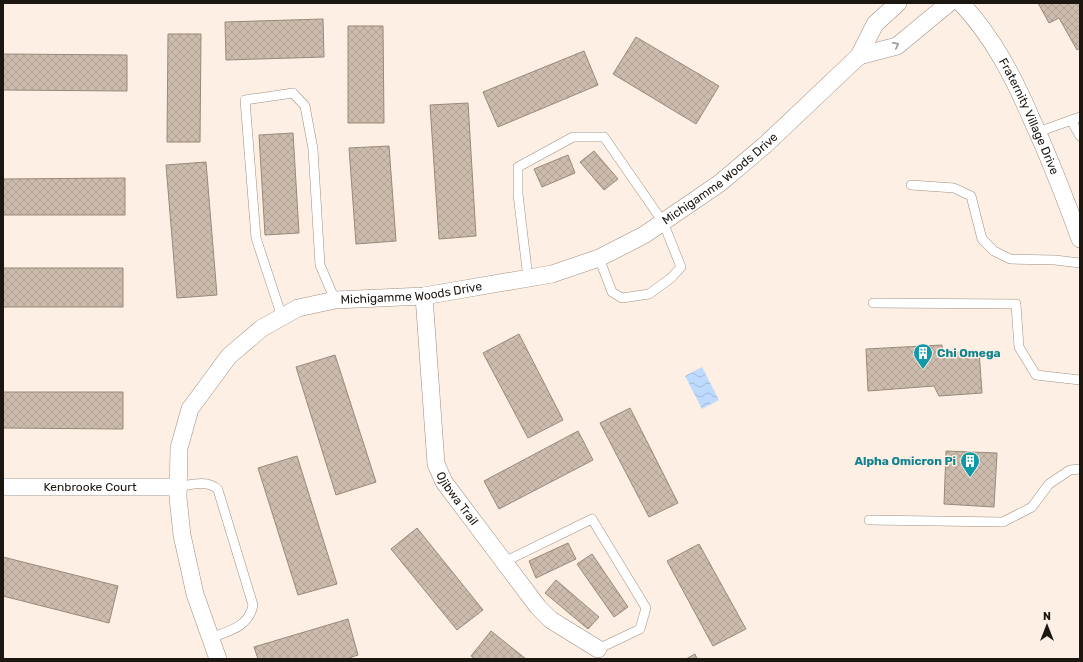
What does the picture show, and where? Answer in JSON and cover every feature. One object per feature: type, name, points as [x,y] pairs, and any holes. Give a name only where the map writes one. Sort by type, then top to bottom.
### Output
[{"type":"street","name":"Michigamme Woods Drive","points":[[218,659],[195,594],[182,535],[178,487],[179,448],[190,409],[229,356],[262,328],[298,308],[334,300],[424,296],[552,274],[600,258],[644,235],[720,182],[765,145],[859,56],[875,24],[898,3]]},
{"type":"street","name":"Michigamme Woods Drive","points":[[859,56],[897,46],[950,3]]},
{"type":"street","name":"Fraternity Village Drive","points":[[961,3],[976,18],[997,50],[1018,87],[1058,176],[1080,238]]},
{"type":"street","name":"Ojibwa Trail","points":[[424,296],[436,464],[444,482],[538,607],[551,620],[598,649]]},
{"type":"street","name":"Kenbrooke Court","points":[[3,486],[178,487]]},
{"type":"lane","points":[[282,317],[256,238],[245,100],[293,93],[305,106],[313,149],[320,265],[334,300]]},
{"type":"lane","points":[[1038,132],[1080,117]]},
{"type":"lane","points":[[1071,120],[1080,136]]},
{"type":"lane","points":[[528,278],[518,194],[518,167],[574,137],[604,137],[663,222],[681,267],[671,278],[648,294],[622,298],[612,292],[600,258]]},
{"type":"lane","points":[[912,185],[954,188],[971,196],[982,239],[994,251],[1010,259],[1056,260],[1080,263]]},
{"type":"lane","points":[[874,303],[1016,304],[1019,347],[1036,375],[1080,380]]},
{"type":"lane","points":[[869,520],[1003,522],[1032,507],[1049,484],[1054,480],[1070,470],[1080,469]]},
{"type":"lane","points":[[178,487],[209,484],[218,490],[253,605],[251,614],[247,621],[239,627],[210,638]]},
{"type":"lane","points":[[504,562],[592,520],[646,608],[640,630],[598,649]]},
{"type":"water","points":[[702,367],[719,400],[702,409],[685,376]]},
{"type":"building","points":[[1038,3],[1080,3],[1080,48],[1077,50],[1059,18],[1049,23]]},
{"type":"building","points":[[323,19],[324,57],[226,60],[225,22]]},
{"type":"building","points":[[348,26],[383,26],[384,123],[348,123]]},
{"type":"building","points":[[168,34],[201,34],[200,142],[167,142]]},
{"type":"building","points":[[636,37],[719,86],[696,124],[613,74]]},
{"type":"building","points":[[584,51],[598,85],[498,127],[483,92]]},
{"type":"building","points":[[3,54],[127,55],[127,91],[3,90]]},
{"type":"building","points":[[468,103],[476,236],[439,239],[430,105]]},
{"type":"building","points":[[293,133],[299,233],[265,235],[259,135]]},
{"type":"building","points":[[389,146],[396,241],[356,244],[349,148]]},
{"type":"building","points":[[594,151],[618,179],[604,190],[580,162]]},
{"type":"building","points":[[568,155],[575,173],[542,187],[534,169]]},
{"type":"building","points":[[206,162],[217,295],[177,298],[166,165]]},
{"type":"building","points":[[125,178],[125,215],[3,215],[3,179]]},
{"type":"building","points":[[3,268],[123,268],[123,307],[3,307]]},
{"type":"building","points":[[519,334],[563,420],[528,438],[483,353]]},
{"type":"building","name":"Chi Omega","points":[[942,345],[943,353],[979,351],[982,393],[939,396],[934,386],[868,391],[866,349]]},
{"type":"building","points":[[335,355],[376,482],[336,495],[296,367]]},
{"type":"building","points":[[3,392],[123,392],[123,429],[3,428]]},
{"type":"building","points":[[630,408],[678,503],[649,517],[600,423]]},
{"type":"building","points":[[578,431],[593,460],[499,509],[484,481]]},
{"type":"building","name":"Alpha Omicron Pi","points":[[946,451],[997,453],[994,507],[944,504]]},
{"type":"building","points":[[297,456],[337,584],[298,595],[258,468]]},
{"type":"building","points":[[417,528],[483,610],[457,630],[391,549]]},
{"type":"building","points":[[568,543],[576,559],[536,578],[529,561]]},
{"type":"building","points":[[699,544],[746,629],[713,646],[667,561]]},
{"type":"building","points":[[592,554],[628,607],[614,617],[577,564]]},
{"type":"building","points":[[3,557],[118,586],[109,623],[3,596]]},
{"type":"building","points":[[556,580],[599,617],[588,629],[545,593]]},
{"type":"building","points":[[348,619],[358,655],[346,659],[258,659],[254,647]]},
{"type":"building","points":[[491,631],[526,659],[476,659],[471,656]]},
{"type":"building","points":[[695,654],[697,659],[686,659]]},
{"type":"place","name":"Chi Omega","points":[[923,370]]},
{"type":"place","name":"Alpha Omicron Pi","points":[[970,478]]}]
